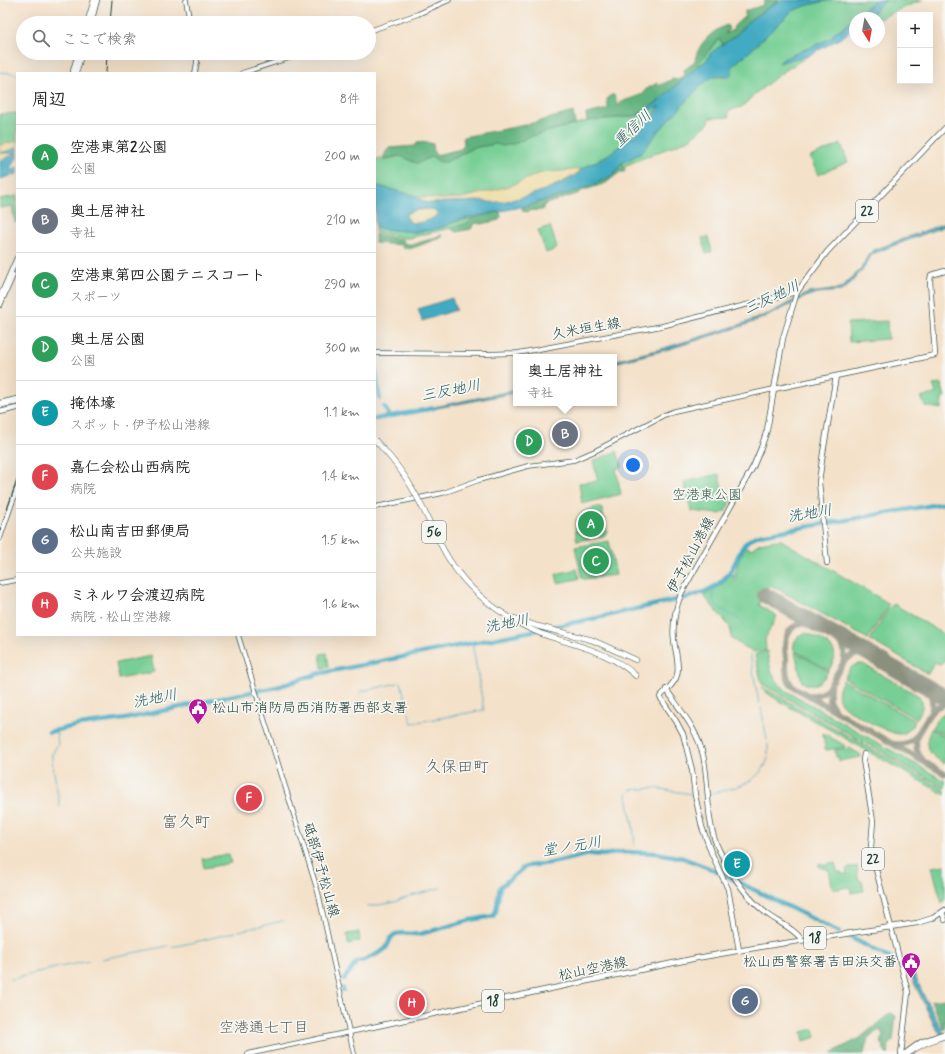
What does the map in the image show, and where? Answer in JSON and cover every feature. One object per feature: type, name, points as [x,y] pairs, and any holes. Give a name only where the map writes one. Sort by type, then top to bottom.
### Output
[{"type":"highway","points":[[0,404],[16,400]]},
{"type":"highway","name":"56","points":[[376,441],[412,487],[444,552],[458,572],[481,597],[504,614]]},
{"type":"highway","points":[[504,614],[536,626],[592,640],[617,650],[636,660]]},
{"type":"highway","points":[[504,614],[517,623],[537,632],[599,652],[620,663],[636,676]]},
{"type":"main road","points":[[89,16],[94,0]]},
{"type":"main road","points":[[93,16],[97,0]]},
{"type":"main road","points":[[186,0],[189,16]]},
{"type":"main road","points":[[376,29],[418,14],[448,0]]},
{"type":"main road","points":[[73,72],[76,60]]},
{"type":"main road","points":[[76,72],[80,60]]},
{"type":"main road","points":[[195,72],[197,60]]},
{"type":"main road","points":[[245,72],[282,60]]},
{"type":"main road","name":"伊予松山港線","points":[[739,950],[728,889],[717,866],[702,827],[695,795],[692,770],[683,734],[676,720],[660,696],[675,680],[678,670],[673,622],[681,596],[757,459],[767,430],[786,326],[797,292],[827,252],[945,128]]},
{"type":"main road","points":[[0,298],[16,260]]},
{"type":"main road","points":[[0,305],[16,268]]},
{"type":"main road","points":[[376,507],[444,493],[479,480],[528,466],[574,460],[674,411],[935,355],[930,281],[931,275],[945,271]]},
{"type":"main road","name":"久米垣生線","points":[[376,353],[518,353],[662,326],[797,292]]},
{"type":"main road","points":[[827,562],[820,478],[836,376]]},
{"type":"main road","points":[[0,412],[16,408]]},
{"type":"main road","points":[[0,538],[16,492]]},
{"type":"main road","points":[[0,583],[16,580]]},
{"type":"main road","name":"砥部伊予松山線","points":[[238,636],[318,892],[354,1054]]},
{"type":"main road","points":[[666,689],[688,718],[703,754],[713,830],[718,848],[732,874],[757,906],[796,933],[802,940]]},
{"type":"main road","name":"22","points":[[864,754],[862,760],[873,822],[872,854],[908,992],[902,1054]]},
{"type":"main road","name":"松山空港線","points":[[248,1054],[739,950],[892,928],[933,918],[944,911],[945,920]]},
{"type":"main road","points":[[902,1054],[921,1042],[945,1033]]},
{"type":"main road","points":[[908,1054],[932,1040],[945,1036]]},
{"type":"green space","points":[[765,0],[780,0],[750,20],[735,36],[723,44],[719,39],[700,61],[698,66],[659,101],[636,116],[587,121],[586,114],[608,109],[607,99],[611,95],[614,95],[618,105],[620,105],[621,102],[643,94],[645,90],[657,83],[658,86],[673,79],[677,80],[685,75],[684,70],[695,62],[698,50],[706,39],[721,27],[727,25],[729,29],[725,34],[733,30],[734,26],[745,16],[745,11],[763,5]]},
{"type":"green space","points":[[831,0],[875,0],[861,12],[849,12],[849,22],[827,40],[783,59],[806,57],[780,74],[755,94],[742,107],[728,111],[729,117],[709,118],[709,123],[688,140],[624,166],[622,163],[641,153],[657,133],[700,86],[712,77],[729,77],[732,75],[731,66],[748,53],[792,11],[808,5]]},
{"type":"green space","points":[[886,0],[923,0],[885,16],[885,12],[874,12]]},
{"type":"green space","points":[[719,39],[723,44],[711,53],[706,61],[698,66],[700,61]]},
{"type":"green space","points":[[660,105],[651,117],[622,144],[609,154],[582,169],[541,173],[510,186],[462,198],[438,199],[416,196],[376,185],[376,159],[388,159],[399,156],[413,162],[422,161],[428,157],[433,157],[437,160],[456,158],[472,148],[496,144],[503,146],[517,143],[528,137],[587,121],[636,116]]},
{"type":"green space","points":[[573,112],[575,124],[528,137],[517,143],[503,146],[496,144],[472,148],[446,162],[440,162],[433,157],[418,163],[401,156],[384,159],[388,148],[415,146],[417,143],[426,142],[433,144],[434,153],[436,155],[461,149],[464,144],[463,137],[525,125]]},
{"type":"green space","points":[[16,113],[16,141],[0,145],[0,114]]},
{"type":"green space","points":[[841,144],[848,162],[818,175],[810,157]]},
{"type":"green space","points":[[622,163],[625,169],[624,172],[620,172],[606,183],[545,204],[542,210],[527,212],[523,211],[522,208],[605,179],[614,173]]},
{"type":"green space","points":[[16,196],[16,222],[12,206],[0,208],[0,199]]},
{"type":"green space","points":[[500,212],[501,217],[499,220],[482,224],[474,223],[471,229],[456,232],[450,228],[467,224],[473,218]]},
{"type":"green space","points":[[473,218],[467,224],[409,238],[376,232],[376,228],[414,232],[432,230],[455,222]]},
{"type":"green space","points":[[550,226],[557,247],[556,249],[546,253],[538,230]]},
{"type":"green space","points":[[376,234],[403,240],[405,244],[415,244],[442,235],[442,237],[413,248],[403,248],[402,245],[376,243]]},
{"type":"green space","points":[[708,237],[712,251],[706,254],[702,238]]},
{"type":"green space","points":[[887,321],[888,339],[849,342],[848,323]]},
{"type":"green space","points":[[941,384],[945,397],[942,398],[941,409],[925,406],[921,397],[936,393],[933,385]]},
{"type":"green space","points":[[536,432],[539,449],[522,452],[518,435]]},
{"type":"green space","points":[[617,451],[622,467],[616,469],[621,494],[582,504],[579,483],[598,481],[593,461]]},
{"type":"green space","name":"空港東公園","points":[[719,474],[723,493],[728,492],[731,501],[725,512],[719,514],[691,511],[684,482]]},
{"type":"green space","points":[[598,507],[602,509],[607,532],[604,536],[577,541],[576,522],[578,518],[585,511]]},
{"type":"green space","points":[[781,540],[888,603],[888,606],[868,639],[770,585],[759,605],[777,616],[765,639],[766,650],[754,652],[733,640],[731,637],[730,627],[703,595],[718,587],[728,578],[730,574],[733,574],[734,580],[736,579],[738,562],[746,547],[751,549],[760,543]]},
{"type":"green space","points":[[609,541],[616,575],[582,578],[575,547]]},
{"type":"green space","points":[[577,569],[578,579],[558,583],[556,574]]},
{"type":"green space","points":[[894,604],[945,635],[945,659],[941,665],[934,662],[928,674],[870,640],[888,609]]},
{"type":"green space","points":[[805,633],[820,639],[829,645],[834,652],[834,660],[829,670],[794,650],[796,640]]},
{"type":"green space","points":[[767,651],[772,673],[782,687],[787,691],[945,781],[945,788],[762,684],[755,656],[756,654]]},
{"type":"green space","points":[[795,652],[828,671],[821,681],[810,685],[802,682]]},
{"type":"green space","points":[[327,653],[329,667],[322,668],[320,654]]},
{"type":"green space","points":[[151,656],[154,672],[119,679],[116,663]]},
{"type":"green space","points":[[863,664],[919,696],[922,702],[922,708],[916,719],[844,678],[852,667]]},
{"type":"green space","points":[[843,680],[915,721],[913,725],[905,732],[900,734],[888,731],[859,717],[845,707],[839,700],[839,688]]},
{"type":"green space","points":[[762,687],[945,790],[945,795],[779,701],[764,691]]},
{"type":"green space","points":[[945,714],[945,735],[932,728],[939,717]]},
{"type":"green space","points":[[931,729],[945,737],[945,764],[931,754],[927,746],[928,736]]},
{"type":"green space","points":[[823,733],[844,745],[845,747],[825,749]]},
{"type":"green space","points":[[849,748],[860,754],[861,757],[839,761],[839,757],[836,757],[835,750]]},
{"type":"green space","points":[[228,854],[231,863],[204,868],[202,859]]},
{"type":"green space","points":[[819,863],[828,866],[829,863],[835,863],[837,871],[847,875],[846,869],[857,866],[858,879],[862,881],[864,891],[851,893],[850,887],[833,890],[829,870],[819,867]]},
{"type":"green space","points":[[945,865],[945,899],[942,904],[932,867]]},
{"type":"green space","points":[[359,932],[360,941],[348,944],[347,934]]},
{"type":"green space","points":[[945,999],[945,1029],[944,1030],[931,1001]]},
{"type":"green space","points":[[890,1013],[896,1016],[893,1040],[888,1047],[889,1054],[886,1054],[881,1042],[883,1035],[880,1030],[873,1034],[868,1040],[864,1054],[833,1054],[833,1052],[860,1038]]},
{"type":"green space","points":[[814,1029],[816,1037],[804,1041],[802,1032]]},
{"type":"sand","points":[[16,141],[16,148],[2,153],[16,153],[0,161],[0,145]]},
{"type":"sand","points":[[582,169],[574,175],[549,188],[534,194],[505,201],[492,203],[483,201],[443,202],[433,204],[427,203],[416,196],[438,199],[462,198],[510,186],[541,173]]},
{"type":"sand","points":[[434,209],[437,212],[435,217],[422,222],[410,222],[406,216],[407,213],[417,210]]},
{"type":"water","points":[[780,0],[831,0],[808,5],[792,11],[748,53],[732,66],[732,75],[729,77],[712,77],[700,86],[657,133],[641,153],[620,164],[618,169],[611,176],[593,185],[535,204],[458,220],[446,226],[432,230],[414,232],[376,228],[376,185],[416,196],[427,203],[491,202],[516,199],[530,195],[568,180],[587,166],[612,152],[641,129],[656,113],[660,106],[636,116],[659,101],[698,66],[706,61],[711,53],[735,36],[750,20]],"holes":[[[434,209],[437,213],[435,217],[422,222],[413,223],[410,222],[406,216],[407,213],[417,210]]]},
{"type":"water","points":[[875,0],[886,0],[874,12],[861,12]]},
{"type":"water","points":[[849,22],[849,32],[841,38],[819,50],[818,48],[816,52],[806,57],[804,56],[779,63],[783,59],[827,40],[833,36],[834,32],[841,29]]},
{"type":"water","points":[[16,148],[16,153],[0,153]]},
{"type":"water","points":[[16,153],[16,159],[10,168],[11,170],[16,168],[16,174],[0,179],[0,161]]},
{"type":"water","points":[[945,223],[945,226],[872,254],[864,268],[847,287],[841,291],[818,293],[808,296],[768,316],[743,326],[666,350],[617,362],[617,360],[664,348],[742,324],[770,313],[808,293],[840,289],[860,270],[869,254],[874,250]]},
{"type":"water","points":[[452,298],[456,310],[422,321],[418,309]]},
{"type":"water","points":[[513,391],[513,393],[509,394],[428,410],[428,408]]},
{"type":"water","points":[[902,962],[912,969],[924,996],[945,1035],[945,1040],[935,1027],[908,970],[903,967]]},
{"type":"waterway","points":[[0,72],[16,74]]},
{"type":"waterway","name":"三反地川","points":[[376,371],[377,377]]},
{"type":"waterway","name":"三反地川","points":[[377,379],[380,399]]},
{"type":"waterway","name":"三反地川","points":[[384,407],[388,413]]},
{"type":"waterway","name":"三反地川","points":[[376,419],[434,408]]},
{"type":"waterway","name":"洗地川","points":[[49,732],[79,725],[125,719],[277,687],[317,674],[592,619],[689,597],[713,588],[723,580],[731,570],[744,545],[752,538],[759,535],[945,503]]},
{"type":"waterway","name":"洗地川","points":[[734,564],[734,577]]},
{"type":"waterway","points":[[713,588],[715,604],[737,618],[746,630]]},
{"type":"waterway","points":[[409,714],[412,723],[484,710],[472,642]]},
{"type":"waterway","points":[[751,654],[759,703]]},
{"type":"waterway","points":[[401,682],[408,711]]},
{"type":"waterway","points":[[360,694],[362,691],[398,683]]},
{"type":"waterway","points":[[761,708],[767,740]]},
{"type":"waterway","points":[[56,730],[58,744],[52,754],[52,761],[60,807]]},
{"type":"waterway","points":[[768,744],[768,754]]},
{"type":"waterway","points":[[711,793],[737,787],[753,779],[764,767],[768,758]]},
{"type":"waterway","points":[[630,790],[654,788],[691,794]]},
{"type":"waterway","points":[[627,793],[634,833],[634,846]]},
{"type":"waterway","name":"堂ノ元川","points":[[344,979],[357,962],[384,950],[394,935],[400,933],[420,934],[471,920],[493,916],[496,911],[500,887],[523,868],[590,854],[603,855],[622,852],[656,853],[683,858],[714,870],[839,932]]},
{"type":"waterway","points":[[411,896],[440,888]]},
{"type":"waterway","points":[[367,907],[395,902],[408,897]]},
{"type":"waterway","points":[[239,931],[283,921]]},
{"type":"waterway","points":[[172,947],[236,932]]},
{"type":"waterway","name":"堂ノ元川","points":[[848,936],[903,965]]},
{"type":"waterway","points":[[102,959],[168,946]]},
{"type":"waterway","points":[[17,978],[89,961]]},
{"type":"waterway","points":[[10,979],[15,979]]},
{"type":"taxiway","points":[[817,624],[802,623],[794,627],[790,630],[785,641],[787,676],[792,686],[945,774]]},
{"type":"taxiway","points":[[838,637],[844,650],[843,663]]},
{"type":"taxiway","points":[[808,695],[819,694],[826,690],[847,659],[856,654],[868,654]]},
{"type":"taxiway","points":[[926,686],[932,698],[931,712]]},
{"type":"taxiway","points":[[830,687],[829,700],[835,710]]},
{"type":"taxiway","points":[[894,744],[904,744],[912,740],[931,713],[937,707],[945,704]]},
{"type":"taxiway","points":[[917,736],[917,749],[923,760]]},
{"type":"runway","points":[[765,595],[945,697]]},
{"type":"railway","points":[[111,16],[112,0]]},
{"type":"railway","points":[[106,72],[107,60]]},
{"type":"railway","points":[[0,530],[16,483]]},
{"type":"place","name":"奥土居神社","points":[[565,434]]},
{"type":"place","name":"奥土居公園","points":[[529,442]]},
{"type":"place","name":"空港東第2公園","points":[[591,524]]},
{"type":"place","name":"空港東第四公園テニスコート","points":[[596,561]]},
{"type":"place","name":"松山市消防局西消防署西部支署","points":[[198,725]]},
{"type":"place","name":"嘉仁会松山西病院","points":[[249,798]]},
{"type":"place","name":"掩体壕","points":[[737,864]]},
{"type":"place","name":"松山西警察署吉田浜交番","points":[[911,979]]},
{"type":"place","name":"松山南吉田郵便局","points":[[745,1001]]},
{"type":"place","name":"ミネルワ会渡辺病院","points":[[412,1003]]},
{"type":"district","name":"久保田町","points":[[457,767]]},
{"type":"district","name":"富久町","points":[[186,822]]},
{"type":"district","name":"空港通七丁目","points":[[264,1028]]},
{"type":"water label","name":"重信川","points":[[633,129]]}]
